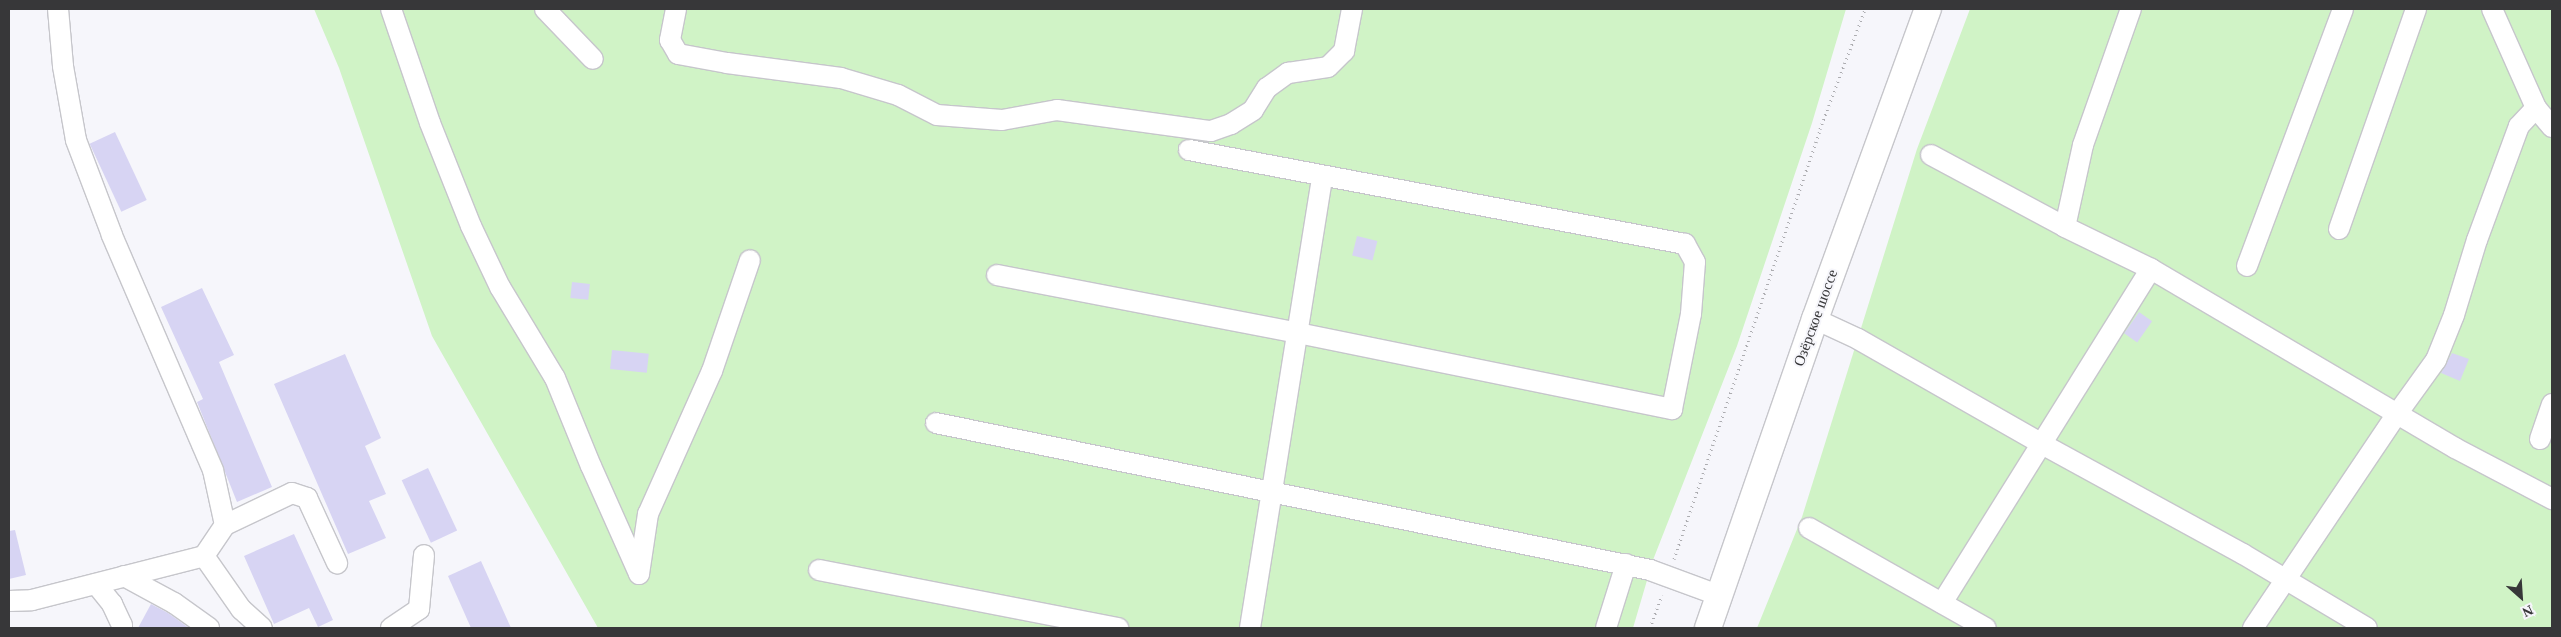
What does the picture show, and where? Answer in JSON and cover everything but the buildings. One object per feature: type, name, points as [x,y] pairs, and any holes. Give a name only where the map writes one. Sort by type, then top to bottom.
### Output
[{"type":"main road","name":"Озёрское шоссе","points":[[1708,628],[1815,319],[1928,9]]},
{"type":"street","points":[[58,9],[63,66],[76,140],[112,235],[213,470],[224,525]]},
{"type":"street","points":[[391,9],[430,123],[471,226],[500,287],[555,378],[590,466],[639,574],[648,514],[712,371],[750,260]]},
{"type":"street","points":[[545,9],[593,59]]},
{"type":"street","points":[[676,9],[670,40],[678,54],[727,63],[841,78],[898,96],[937,115],[1002,120],[1057,110],[1211,132],[1231,124],[1253,110],[1267,88],[1288,73],[1328,67],[1344,51],[1352,9]]},
{"type":"street","points":[[2065,227],[2083,145],[2131,9]]},
{"type":"street","points":[[2247,266],[2343,9]]},
{"type":"street","points":[[2339,229],[2416,9]]},
{"type":"street","points":[[2492,9],[2536,108],[2552,127]]},
{"type":"street","points":[[2253,628],[2396,414],[2436,360],[2454,315],[2476,240],[2519,126],[2536,108]]},
{"type":"street","points":[[997,275],[1298,333],[1672,409],[1691,314],[1695,262],[1685,244],[1189,150]]},
{"type":"street","points":[[1932,155],[2065,227],[2151,269],[2396,414],[2552,500]]},
{"type":"street","points":[[1250,628],[1322,176]]},
{"type":"street","points":[[1942,603],[2151,269]]},
{"type":"street","points":[[1815,319],[1858,338],[2367,628]]},
{"type":"street","points":[[2540,438],[2552,404]]},
{"type":"street","points":[[936,423],[1626,564],[1668,576],[1718,595]]},
{"type":"street","points":[[9,601],[32,600],[204,556],[224,525],[292,493],[306,498],[337,564]]},
{"type":"street","points":[[1809,528],[1986,628]]},
{"type":"street","points":[[391,628],[419,609],[424,555]]},
{"type":"street","points":[[204,556],[241,609],[262,628]]},
{"type":"street","points":[[1606,628],[1626,564]]},
{"type":"street","points":[[819,570],[1118,628]]},
{"type":"street","points":[[124,576],[174,603],[209,628]]},
{"type":"street","points":[[96,584],[112,604],[122,628]]},
{"type":"path","points":[[1650,628],[1820,130],[1865,9]]},
{"type":"green space","points":[[314,9],[1846,9],[1812,123],[1737,346],[1653,560],[1633,628],[598,628],[432,336],[339,68]]},
{"type":"green space","points":[[1970,9],[2552,9],[2552,628],[1757,628],[1802,517],[1917,149]]}]
